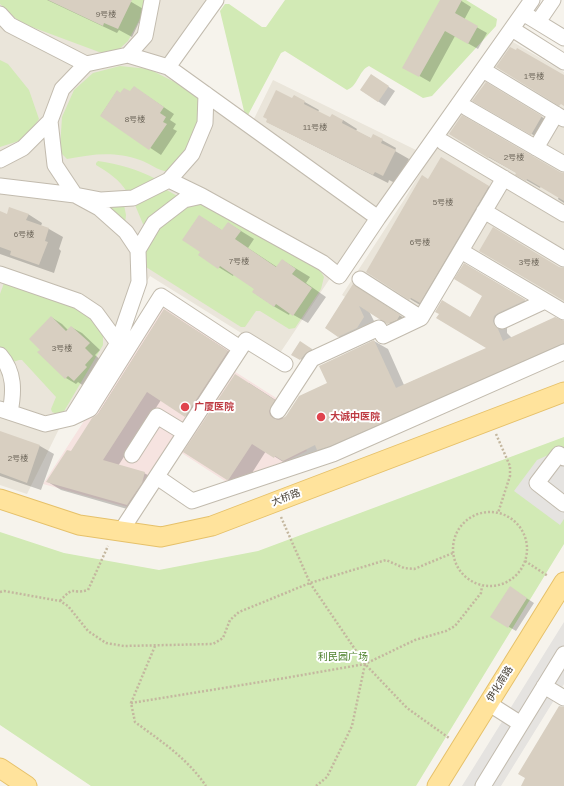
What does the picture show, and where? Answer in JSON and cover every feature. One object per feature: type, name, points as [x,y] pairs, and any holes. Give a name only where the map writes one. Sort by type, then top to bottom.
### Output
[{"type":"main road","name":"大桥路","points":[[0,500],[79,525],[162,537],[212,526],[564,392]]},
{"type":"main road","name":"伊化南路","points":[[436,786],[563,585]]},
{"type":"main road","points":[[0,768],[27,786]]},
{"type":"lane","points":[[128,55],[144,36],[152,0]]},
{"type":"lane","points":[[168,67],[216,0]]},
{"type":"lane","points":[[169,180],[202,196],[323,263],[339,276],[378,218],[532,0]]},
{"type":"lane","points":[[538,22],[552,0]]},
{"type":"lane","points":[[523,13],[564,38]]},
{"type":"lane","points":[[0,14],[10,25],[86,64]]},
{"type":"lane","points":[[512,29],[564,62]]},
{"type":"lane","points":[[0,160],[23,148],[50,122],[62,89],[86,64],[128,55],[168,67],[378,218]]},
{"type":"lane","points":[[482,70],[560,117],[536,148]]},
{"type":"lane","points":[[0,186],[75,195],[101,200],[133,198],[169,180],[192,154],[205,123],[206,94]]},
{"type":"lane","points":[[467,108],[564,164]]},
{"type":"lane","points":[[50,122],[55,165],[75,195],[99,208],[126,232],[138,250],[139,282],[118,343],[71,418]]},
{"type":"lane","points":[[443,142],[564,214]]},
{"type":"lane","points":[[278,411],[312,360],[379,328],[383,336],[421,318],[504,178]]},
{"type":"lane","points":[[138,250],[154,223],[184,200],[202,196]]},
{"type":"lane","points":[[484,212],[564,259]]},
{"type":"lane","points":[[461,251],[564,312]]},
{"type":"lane","points":[[0,274],[78,301],[96,313],[118,343]]},
{"type":"lane","points":[[360,279],[421,318]]},
{"type":"lane","points":[[0,356],[4,360],[12,376],[14,394],[5,411],[45,424],[71,418],[90,409],[161,296],[240,348]]},
{"type":"lane","points":[[502,321],[545,301]]},
{"type":"lane","points":[[118,531],[157,477],[246,340],[285,364]]},
{"type":"lane","points":[[157,477],[192,501],[333,454],[564,352]]},
{"type":"lane","points":[[132,455],[157,416],[185,433]]},
{"type":"lane","points":[[564,458],[559,454],[537,483],[564,504]]},
{"type":"lane","points":[[483,786],[564,654]]},
{"type":"lane","points":[[544,686],[564,698]]},
{"type":"lane","points":[[488,703],[521,724]]},
{"type":"path","points":[[490,420],[510,466],[510,476],[498,513]]},
{"type":"path","points":[[274,502],[310,583],[365,664],[407,708],[461,746]]},
{"type":"path","points":[[490,512],[509,517],[521,529],[525,536],[527,548],[525,561],[517,575],[504,584],[492,586],[482,586],[472,582],[462,575],[456,565],[453,553],[454,538],[461,525],[470,517],[480,513],[490,512]]},
{"type":"path","points":[[60,601],[69,591],[74,590],[81,592],[88,590],[118,531]]},
{"type":"path","points":[[0,592],[4,591],[60,601],[68,606],[88,631],[106,642],[124,646],[213,644],[223,638],[230,620],[239,612],[310,583],[386,560],[404,568],[414,569],[453,553]]},
{"type":"path","points":[[525,561],[563,585]]},
{"type":"path","points":[[131,702],[365,664],[415,640],[446,631],[455,626],[481,593],[482,586]]},
{"type":"path","points":[[155,646],[131,702],[135,722],[176,752],[196,772],[206,786]]},
{"type":"path","points":[[316,786],[326,777],[352,726],[365,664]]},
{"type":"shaded area","points":[[0,0],[211,0],[160,72],[200,92],[249,129],[273,80],[416,150],[278,356],[150,276],[58,431],[27,494],[0,485]]},
{"type":"shaded area","points":[[508,39],[564,72],[564,306],[460,245],[419,314],[394,328],[342,295],[404,200],[458,110]]},
{"type":"shaded area","name":"广厦医院","points":[[162,301],[236,349],[226,366],[281,401],[274,412],[294,425],[307,451],[267,470],[228,483],[174,448],[135,509],[43,484]]},
{"type":"shaded area","points":[[564,448],[564,519],[560,525],[514,491],[537,460]]},
{"type":"shaded area","points":[[564,622],[564,684],[501,786],[462,786]]},
{"type":"green space","points":[[0,0],[144,0],[142,15],[128,41],[116,52],[99,52],[21,23],[0,4]]},
{"type":"green space","points":[[285,0],[466,0],[497,19],[496,26],[432,96],[423,98],[369,66],[363,71],[354,85],[347,90],[285,51],[281,53],[248,115],[245,115],[220,11],[225,4],[229,4],[262,27],[266,27]]},
{"type":"green space","points":[[0,60],[8,64],[29,90],[39,119],[25,139],[0,147]]},
{"type":"green space","points":[[120,66],[149,69],[198,94],[199,118],[192,140],[178,163],[168,171],[162,170],[140,160],[121,155],[104,154],[67,159],[62,154],[60,148],[62,117],[74,90],[93,73]]},
{"type":"green space","points":[[98,161],[121,165],[149,175],[156,179],[156,181],[127,192],[121,184],[105,170],[96,165]]},
{"type":"green space","points":[[165,189],[179,197],[178,199],[160,209],[145,224],[143,224],[135,205],[136,201],[150,198]]},
{"type":"green space","points":[[105,204],[124,205],[126,215],[125,224]]},
{"type":"green space","points":[[194,204],[207,205],[318,267],[324,277],[321,289],[295,328],[289,329],[260,311],[256,311],[245,327],[241,327],[146,267],[145,253],[159,227],[170,217]]},
{"type":"green space","points":[[4,283],[83,310],[103,332],[103,345],[63,413],[60,415],[52,412],[51,409],[56,397],[22,360],[13,362],[10,361],[0,347],[0,294]]},
{"type":"green space","name":"利民园广场","points":[[564,437],[564,544],[416,786],[91,786],[0,725],[0,532],[64,553],[159,570],[258,551]]},
{"type":"building","points":[[48,0],[132,0],[118,29],[104,23],[103,26]]},
{"type":"building","points":[[440,0],[462,0],[455,13],[478,26],[468,44],[445,31],[419,77],[402,68]]},
{"type":"building","points":[[510,47],[516,50],[517,48],[564,75],[564,106],[561,104],[559,106],[496,67]]},
{"type":"building","points":[[371,74],[389,86],[378,102],[360,90]]},
{"type":"building","points":[[486,82],[542,116],[531,135],[472,101]]},
{"type":"building","points":[[134,86],[164,107],[160,113],[166,117],[163,122],[167,124],[149,150],[100,116],[117,90],[120,93],[124,88],[130,91]]},
{"type":"building","points":[[276,90],[292,98],[294,95],[305,101],[304,104],[330,117],[332,114],[343,120],[342,123],[371,138],[373,134],[383,139],[381,143],[396,150],[383,176],[375,172],[373,175],[266,122],[267,119],[263,117]]},
{"type":"building","points":[[462,115],[564,173],[564,201],[527,179],[526,181],[515,175],[516,173],[449,134]]},
{"type":"building","points":[[441,157],[489,186],[420,303],[411,298],[409,300],[366,272],[422,175],[428,179]]},
{"type":"building","points":[[9,207],[29,214],[26,220],[49,228],[45,241],[48,242],[39,265],[10,255],[11,251],[0,247],[0,211],[7,214]]},
{"type":"building","points":[[199,215],[222,230],[228,222],[241,231],[235,239],[276,267],[282,259],[296,269],[292,274],[312,288],[293,316],[276,304],[274,307],[252,292],[254,289],[220,266],[218,269],[198,255],[200,252],[182,240]]},
{"type":"building","points":[[493,227],[559,267],[564,268],[564,301],[479,251]]},
{"type":"building","points":[[464,263],[526,300],[494,316],[494,324],[503,341],[555,317],[564,321],[564,343],[330,446],[317,450],[315,445],[283,461],[275,456],[274,458],[252,444],[227,480],[183,452],[235,374],[275,400],[269,411],[273,418],[278,420],[286,416],[299,396],[327,383],[319,366],[374,340],[396,388],[486,348],[436,318],[439,314],[435,312],[442,300],[470,317],[482,296],[454,279]]},
{"type":"building","points":[[353,284],[400,315],[397,320],[387,324],[359,306],[364,317],[357,328],[338,337],[325,328]]},
{"type":"building","points":[[164,309],[228,351],[185,417],[147,392],[103,460],[145,472],[142,483],[127,505],[46,482],[67,450],[71,451],[92,418],[98,414]]},
{"type":"building","points":[[51,316],[66,331],[71,326],[90,343],[85,348],[93,356],[85,365],[87,367],[74,381],[68,376],[65,379],[37,352],[40,350],[29,339]]},
{"type":"building","points":[[300,341],[312,349],[300,360],[291,355]]},
{"type":"building","points":[[0,431],[40,445],[27,483],[0,473]]},
{"type":"building","points":[[510,586],[527,598],[508,628],[490,617]]},
{"type":"building","points":[[559,706],[564,707],[564,786],[521,786],[525,778],[518,774]]},
{"type":"place","name":"广厦医院","points":[[185,407]]},
{"type":"place","name":"大诚中医院","points":[[321,417]]}]
